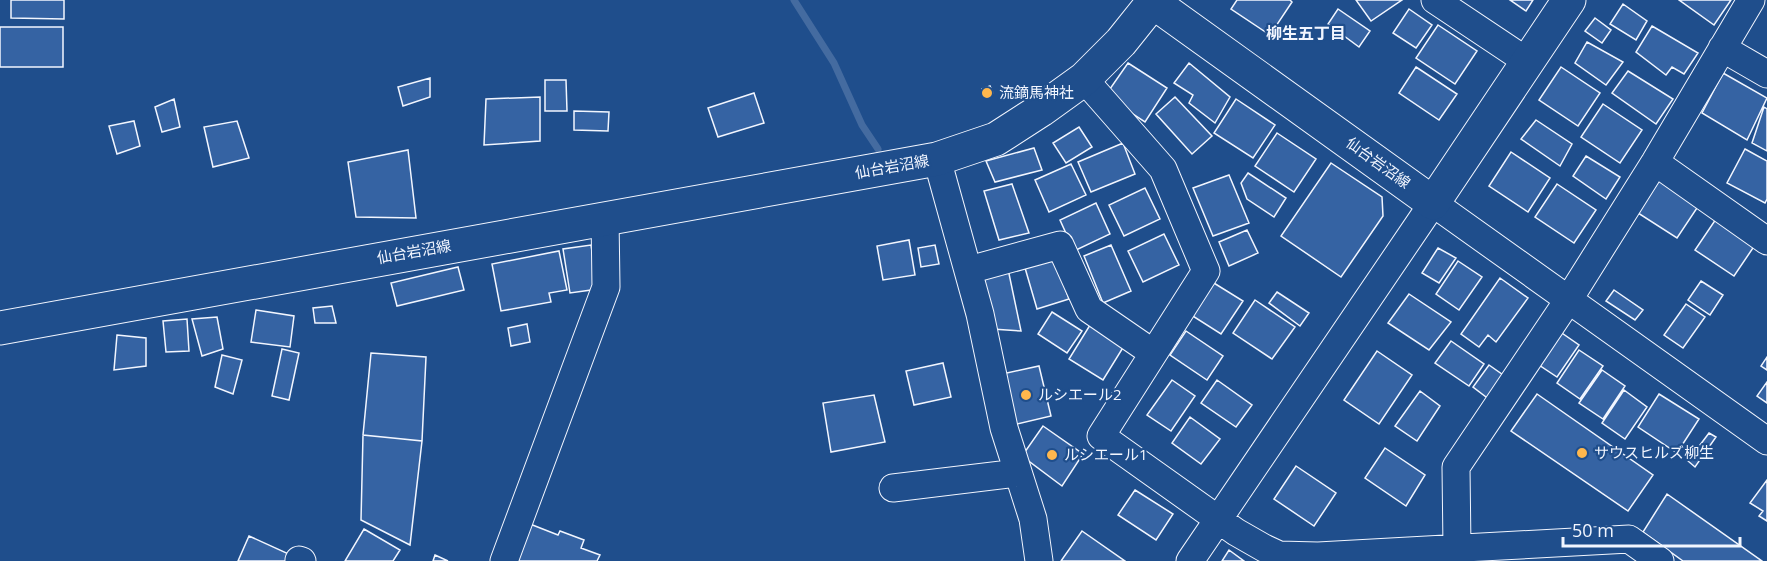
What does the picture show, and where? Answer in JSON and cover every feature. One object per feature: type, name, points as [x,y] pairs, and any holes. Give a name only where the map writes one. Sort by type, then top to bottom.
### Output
[{"type":"main road","points":[[1433,203],[1569,0]]},
{"type":"main road","name":"仙台岩沼線","points":[[0,328],[937,159],[996,138],[1084,79],[1121,42],[1154,1],[1433,203]]},
{"type":"street","points":[[1435,0],[1527,62]]},
{"type":"street","points":[[1457,548],[1456,466],[1569,298],[1655,162],[1751,0]]},
{"type":"street","points":[[1722,48],[1767,74]]},
{"type":"street","points":[[1084,79],[1163,169],[1206,271],[1101,436],[1218,519],[1279,555],[1318,556],[1629,539],[1660,561]]},
{"type":"street","points":[[937,159],[969,270],[1004,429],[1033,519],[1039,561]]},
{"type":"street","points":[[1655,162],[1767,241]]},
{"type":"street","points":[[1190,561],[1433,203],[1767,441]]},
{"type":"street","points":[[504,561],[606,287],[605,218]]},
{"type":"street","points":[[969,270],[1060,245],[1089,309],[1153,353]]},
{"type":"street","points":[[893,488],[1018,473]]},
{"type":"building","points":[[11,0],[64,0],[64,19],[11,18]]},
{"type":"building","points":[[1237,0],[1290,0],[1292,2],[1270,35],[1231,9]]},
{"type":"building","points":[[1356,0],[1402,0],[1371,21]]},
{"type":"building","points":[[1510,0],[1533,0],[1526,11]]},
{"type":"building","points":[[1679,0],[1731,0],[1714,25]]},
{"type":"building","points":[[1623,4],[1647,21],[1636,40],[1610,24]]},
{"type":"building","points":[[1338,9],[1370,31],[1359,47],[1328,24]]},
{"type":"building","points":[[1409,9],[1432,25],[1416,48],[1393,33]]},
{"type":"building","points":[[1595,18],[1611,30],[1602,43],[1585,31]]},
{"type":"building","points":[[1438,25],[1477,51],[1455,84],[1416,58]]},
{"type":"building","points":[[1652,26],[1698,53],[1684,74],[1672,67],[1666,75],[1636,52]]},
{"type":"building","points":[[0,27],[63,27],[63,67],[0,67]]},
{"type":"building","points":[[1587,42],[1623,62],[1606,85],[1575,63]]},
{"type":"building","points":[[1128,63],[1167,88],[1145,122],[1105,96]]},
{"type":"building","points":[[1189,63],[1230,97],[1215,123],[1189,103],[1193,95],[1174,83]]},
{"type":"building","points":[[1416,67],[1457,94],[1439,120],[1399,93]]},
{"type":"building","points":[[1561,67],[1600,93],[1578,126],[1539,100]]},
{"type":"building","points":[[1628,71],[1673,99],[1656,124],[1612,93]]},
{"type":"building","points":[[1723,73],[1767,98],[1747,140],[1702,113]]},
{"type":"building","points":[[430,78],[430,97],[403,106],[398,87]]},
{"type":"building","points":[[545,80],[566,80],[567,111],[545,111]]},
{"type":"building","points":[[990,86],[993,93],[984,97],[982,89]]},
{"type":"building","points":[[754,93],[764,123],[718,137],[708,108]]},
{"type":"building","points":[[540,97],[540,141],[484,145],[486,99]]},
{"type":"building","points":[[1175,97],[1212,136],[1192,154],[1156,114]]},
{"type":"building","points":[[174,99],[180,127],[162,132],[155,107]]},
{"type":"building","points":[[1236,99],[1275,125],[1253,158],[1214,133]]},
{"type":"building","points":[[1603,104],[1642,130],[1620,163],[1581,137]]},
{"type":"building","points":[[1764,107],[1767,109],[1767,151],[1752,143]]},
{"type":"building","points":[[574,111],[609,112],[608,131],[574,130]]},
{"type":"building","points":[[1536,120],[1572,144],[1560,166],[1521,139]]},
{"type":"building","points":[[134,121],[140,146],[117,154],[109,126]]},
{"type":"building","points":[[237,121],[249,158],[213,167],[204,127]]},
{"type":"building","points":[[1079,127],[1092,147],[1066,163],[1053,143]]},
{"type":"building","points":[[1277,133],[1316,159],[1294,192],[1255,166]]},
{"type":"building","points":[[1123,143],[1135,174],[1091,192],[1078,162]]},
{"type":"building","points":[[1034,148],[1042,170],[995,182],[986,161]]},
{"type":"building","points":[[1745,149],[1767,161],[1767,199],[1765,203],[1727,183]]},
{"type":"building","points":[[408,150],[416,218],[356,217],[348,162]]},
{"type":"building","points":[[1511,152],[1550,178],[1528,212],[1489,186]]},
{"type":"building","points":[[1586,156],[1620,177],[1606,199],[1573,176]]},
{"type":"building","points":[[1331,163],[1382,197],[1383,216],[1341,277],[1281,236]]},
{"type":"building","points":[[1071,164],[1086,195],[1049,212],[1035,180]]},
{"type":"building","points":[[1248,173],[1286,198],[1274,217],[1247,199],[1241,183]]},
{"type":"building","points":[[1229,175],[1249,223],[1213,236],[1193,188]]},
{"type":"building","points":[[1660,179],[1699,205],[1677,238],[1638,213]]},
{"type":"building","points":[[1012,184],[1029,233],[999,240],[984,191]]},
{"type":"building","points":[[1557,184],[1596,210],[1574,243],[1535,217]]},
{"type":"building","points":[[1145,188],[1160,219],[1124,236],[1109,205]]},
{"type":"building","points":[[1096,203],[1110,234],[1074,251],[1060,220]]},
{"type":"building","points":[[1718,216],[1757,242],[1734,276],[1695,250]]},
{"type":"building","points":[[1247,230],[1258,253],[1229,266],[1219,242]]},
{"type":"building","points":[[1164,234],[1179,265],[1143,282],[1128,251]]},
{"type":"building","points":[[909,240],[915,275],[883,280],[877,246]]},
{"type":"building","points":[[591,245],[598,289],[570,293],[563,249]]},
{"type":"building","points":[[935,245],[939,264],[921,267],[918,248]]},
{"type":"building","points":[[1111,245],[1131,291],[1103,303],[1084,256]]},
{"type":"building","points":[[1438,248],[1456,258],[1439,283],[1422,273]]},
{"type":"building","points":[[559,251],[567,290],[549,293],[551,302],[501,311],[492,264]]},
{"type":"building","points":[[1053,254],[1069,299],[1037,309],[1023,261]]},
{"type":"building","points":[[1458,261],[1482,277],[1459,310],[1436,294]]},
{"type":"building","points":[[458,267],[464,290],[397,306],[391,283]]},
{"type":"building","points":[[1008,269],[1021,331],[992,329],[983,276]]},
{"type":"building","points":[[1500,278],[1528,298],[1496,342],[1488,335],[1479,347],[1461,334]]},
{"type":"building","points":[[1209,280],[1243,301],[1221,334],[1188,313]]},
{"type":"building","points":[[1701,281],[1723,295],[1710,315],[1688,300]]},
{"type":"building","points":[[1614,290],[1643,310],[1635,320],[1606,301]]},
{"type":"building","points":[[1277,292],[1309,313],[1300,326],[1269,303]]},
{"type":"building","points":[[1409,294],[1451,322],[1429,350],[1388,323]]},
{"type":"building","points":[[1255,300],[1295,327],[1272,359],[1233,333]]},
{"type":"building","points":[[1686,304],[1705,317],[1683,348],[1664,335]]},
{"type":"building","points":[[332,306],[336,323],[315,323],[313,308]]},
{"type":"building","points":[[256,310],[294,316],[290,347],[251,342]]},
{"type":"building","points":[[1052,312],[1082,331],[1067,353],[1038,334]]},
{"type":"building","points":[[217,317],[223,349],[202,356],[192,319]]},
{"type":"building","points":[[187,319],[189,351],[166,352],[163,321]]},
{"type":"building","points":[[527,324],[530,342],[511,346],[508,328]]},
{"type":"building","points":[[1090,325],[1124,346],[1103,380],[1069,359]]},
{"type":"building","points":[[1556,329],[1579,345],[1557,377],[1533,361]]},
{"type":"building","points":[[1186,331],[1223,356],[1207,380],[1170,355]]},
{"type":"building","points":[[117,335],[146,338],[146,366],[114,370]]},
{"type":"building","points":[[1451,341],[1484,364],[1469,386],[1435,363]]},
{"type":"building","points":[[282,349],[299,353],[289,400],[272,396]]},
{"type":"building","points":[[1579,350],[1603,366],[1580,399],[1557,383]]},
{"type":"building","points":[[1377,351],[1412,375],[1379,424],[1344,400]]},
{"type":"building","points":[[371,353],[426,357],[422,441],[363,435]]},
{"type":"building","points":[[222,355],[242,360],[233,394],[215,387]]},
{"type":"building","points":[[1767,357],[1767,370],[1761,366]]},
{"type":"building","points":[[943,363],[951,397],[914,405],[906,371]]},
{"type":"building","points":[[1489,365],[1506,377],[1490,400],[1473,387]]},
{"type":"building","name":"ルシエール2","points":[[1039,366],[1051,416],[1013,425],[1002,374]]},
{"type":"building","points":[[1602,370],[1625,386],[1603,419],[1579,403]]},
{"type":"building","points":[[1172,380],[1195,396],[1171,431],[1147,415]]},
{"type":"building","points":[[1217,380],[1252,405],[1236,427],[1201,403]]},
{"type":"building","points":[[1767,382],[1767,403],[1757,396]]},
{"type":"building","points":[[1624,390],[1647,407],[1625,439],[1602,423]]},
{"type":"building","points":[[1420,391],[1440,406],[1417,441],[1395,426]]},
{"type":"building","name":"サウスヒルズ柳生","points":[[1537,394],[1653,475],[1628,511],[1511,431]]},
{"type":"building","points":[[1659,394],[1699,419],[1677,453],[1638,427]]},
{"type":"building","points":[[874,395],[885,442],[831,452],[823,403]]},
{"type":"building","points":[[1190,417],[1220,439],[1201,464],[1172,443]]},
{"type":"building","name":"ルシエール1","points":[[1043,426],[1083,454],[1062,486],[1022,456]]},
{"type":"building","points":[[1709,433],[1716,437],[1695,467],[1688,461]]},
{"type":"building","points":[[363,435],[422,441],[410,545],[361,520]]},
{"type":"building","points":[[1385,448],[1425,475],[1406,506],[1365,478]]},
{"type":"building","points":[[1296,466],[1336,493],[1314,526],[1274,499]]},
{"type":"building","points":[[1767,480],[1767,521],[1759,516],[1763,511],[1750,503]]},
{"type":"building","points":[[1135,490],[1173,514],[1156,540],[1118,515]]},
{"type":"building","points":[[1667,494],[1762,561],[1683,561],[1643,532]]},
{"type":"building","points":[[530,524],[558,535],[560,531],[584,540],[581,548],[600,555],[597,561],[516,561]]},
{"type":"building","points":[[364,529],[400,550],[393,561],[345,561]]},
{"type":"building","points":[[1082,531],[1125,561],[1061,561]]},
{"type":"building","points":[[249,536],[291,555],[288,561],[238,561]]},
{"type":"building","points":[[1229,550],[1244,561],[1222,561]]},
{"type":"building","points":[[435,555],[448,561],[433,561]]},
{"type":"waterway","points":[[794,0],[834,63],[862,125],[878,149]]},
{"type":"place","name":"流鏑馬神社","points":[[987,93]]},
{"type":"place","name":"ルシエール2","points":[[1026,395]]},
{"type":"place","name":"サウスヒルズ柳生","points":[[1582,453]]},
{"type":"place","name":"ルシエール1","points":[[1052,455]]},
{"type":"district","name":"柳生五丁目","points":[[1306,33]]}]
